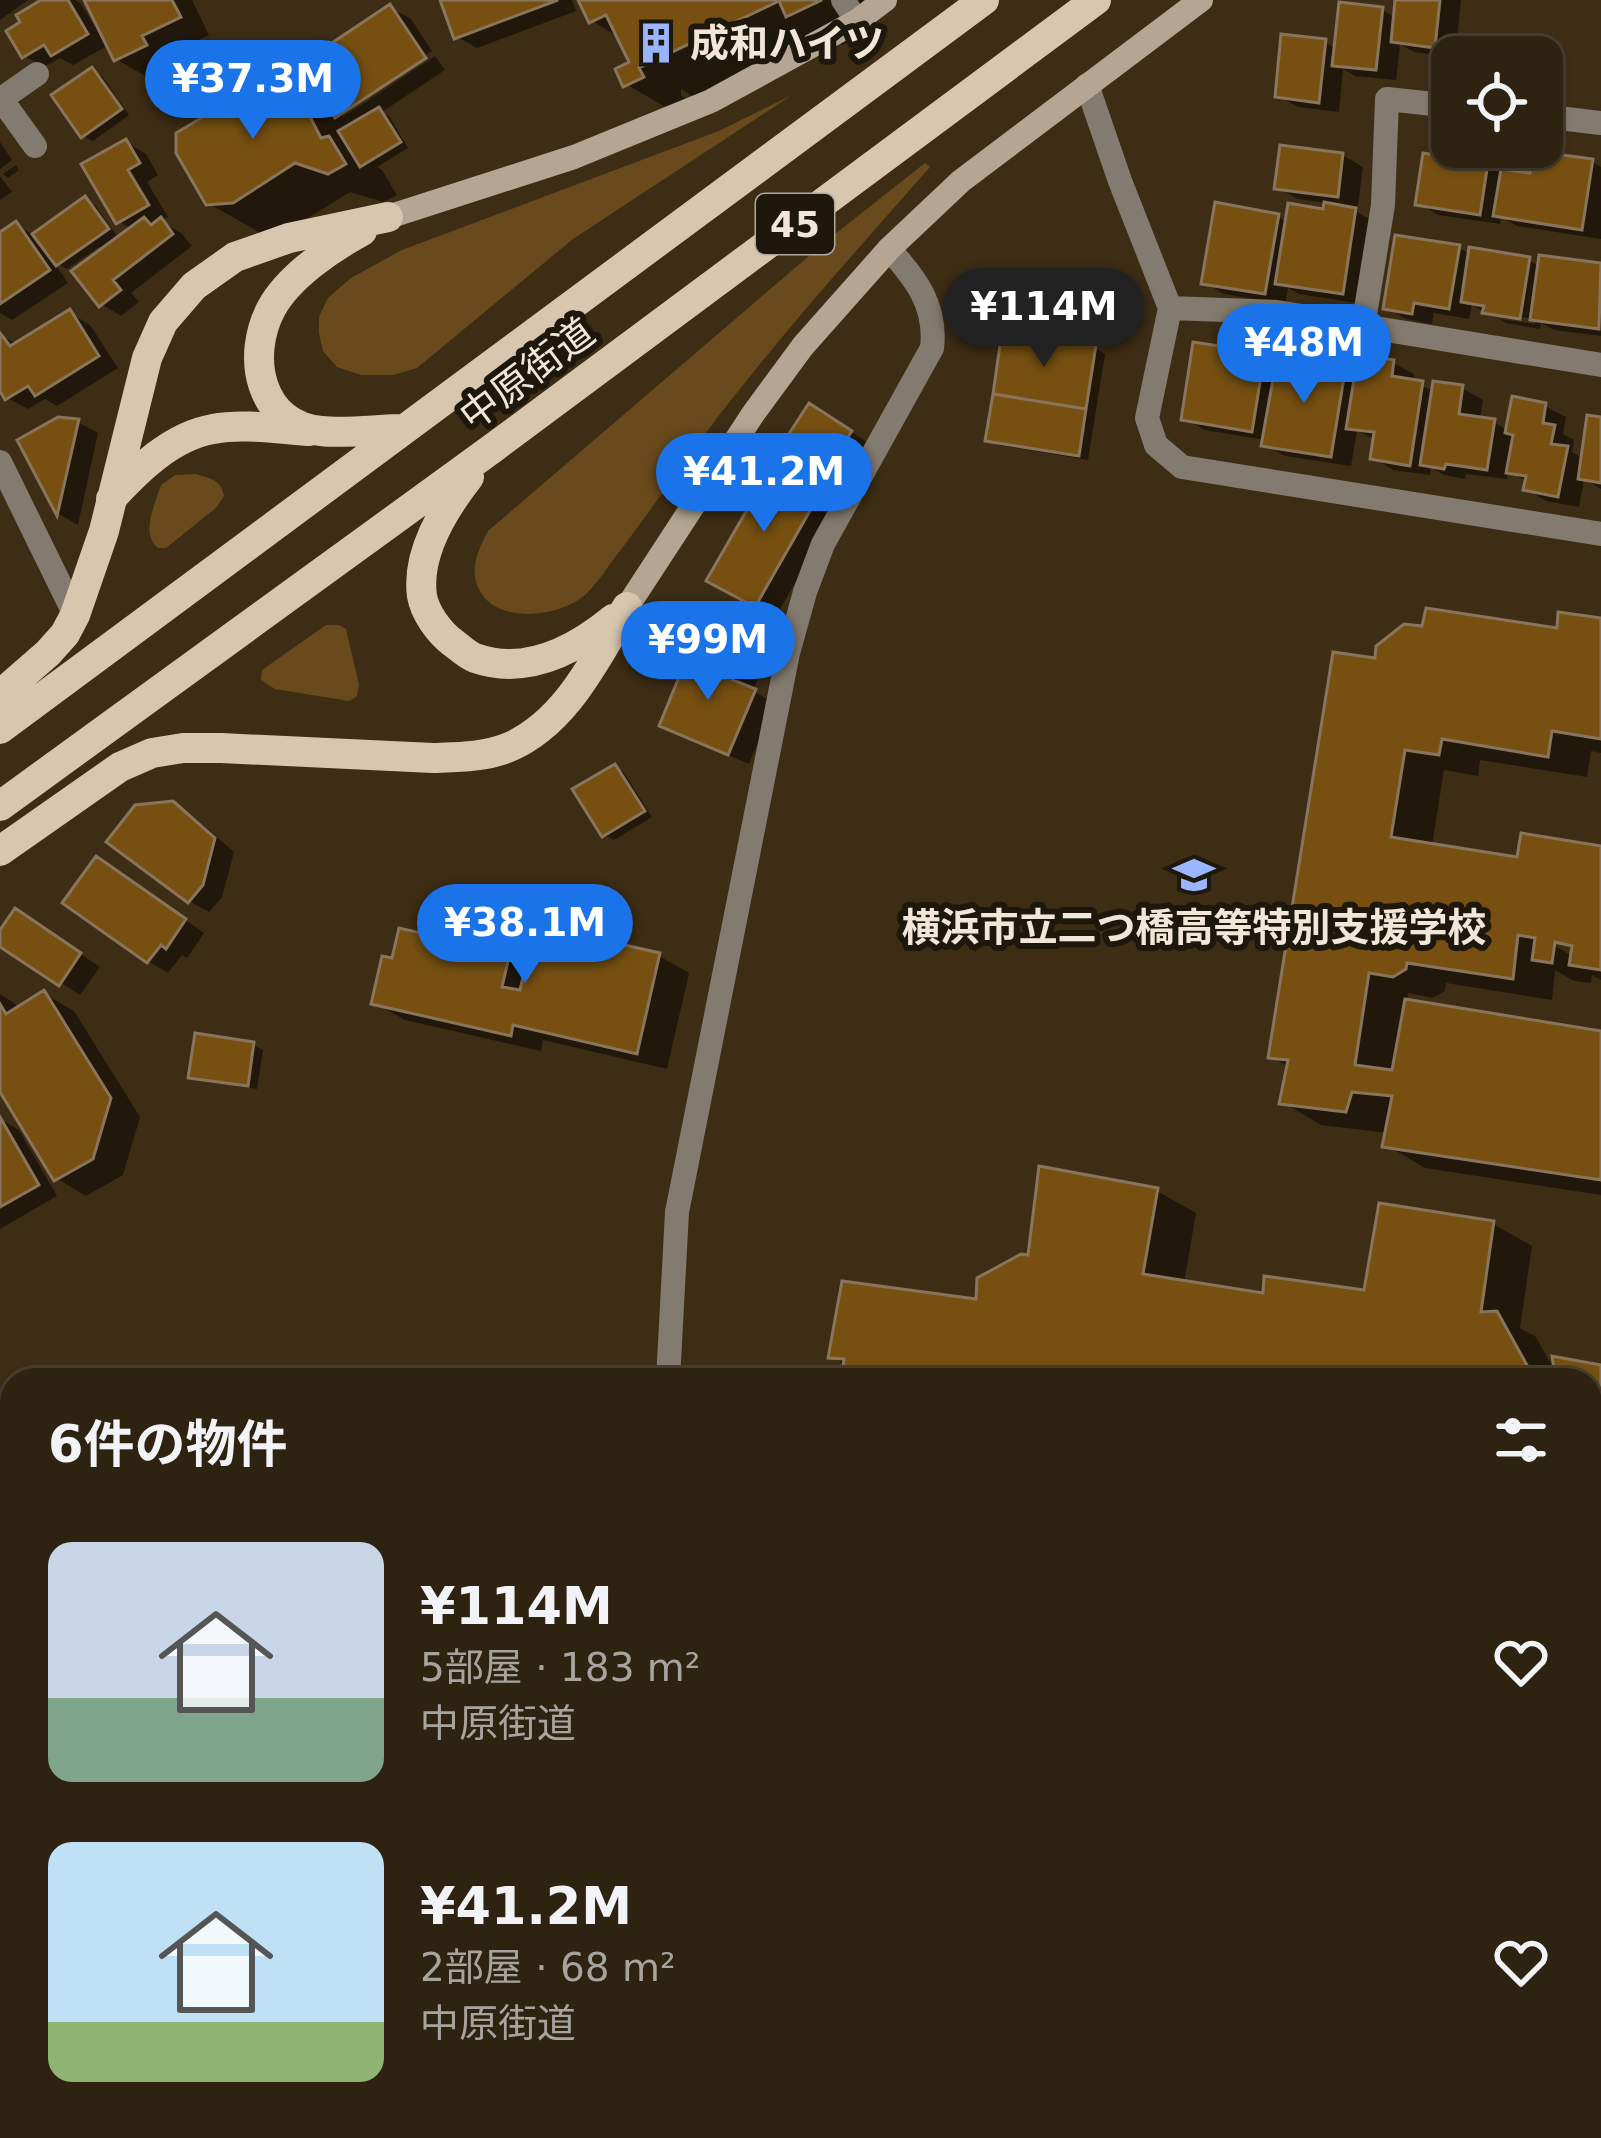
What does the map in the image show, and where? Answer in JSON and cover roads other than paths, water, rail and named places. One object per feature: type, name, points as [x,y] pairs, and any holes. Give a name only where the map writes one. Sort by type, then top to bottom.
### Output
[{"type":"main road","name":"中原街道","points":[[0,729],[984,0]]},
{"type":"main road","name":"中原街道","points":[[0,806],[493,448],[1096,0]]},
{"type":"main road","points":[[319,431],[289,419],[268,400],[259,373],[266,325],[272,307],[304,271],[340,243],[388,217]]},
{"type":"main road","points":[[0,695],[48,653],[75,615],[97,551],[147,358],[163,322],[194,286],[236,257],[271,244],[388,217]]},
{"type":"main road","points":[[111,499],[149,461],[211,429],[405,428]]},
{"type":"main road","points":[[493,448],[442,515],[426,554],[422,598],[439,633],[474,657],[516,664],[553,657],[592,636],[627,608]]},
{"type":"main road","points":[[0,851],[120,766],[152,753],[220,748],[434,758],[469,757],[509,747],[545,725],[578,689],[627,608]]},
{"type":"street","points":[[388,217],[574,157],[711,100],[850,10],[885,0]]},
{"type":"street","points":[[627,608],[802,346],[889,249],[962,181],[1201,0]]},
{"type":"street","points":[[35,146],[1,99],[37,74]]},
{"type":"street","points":[[1087,86],[1170,308],[1148,418],[1156,445],[1182,467],[1601,534]]},
{"type":"street","points":[[1363,327],[1383,205],[1388,99],[1431,104]]},
{"type":"street","points":[[1563,118],[1601,123]]},
{"type":"street","points":[[669,1368],[677,1212],[788,652],[823,544],[932,348],[935,326],[929,307],[912,275],[889,249]]},
{"type":"street","points":[[1170,308],[1277,312],[1601,365]]},
{"type":"street","points":[[0,462],[75,615]]},
{"type":"place","name":"成和ハイツ","points":[[656,43]]},
{"type":"place","name":"横浜市立二つ橋高等特別支援学校","points":[[1194,875]]}]
